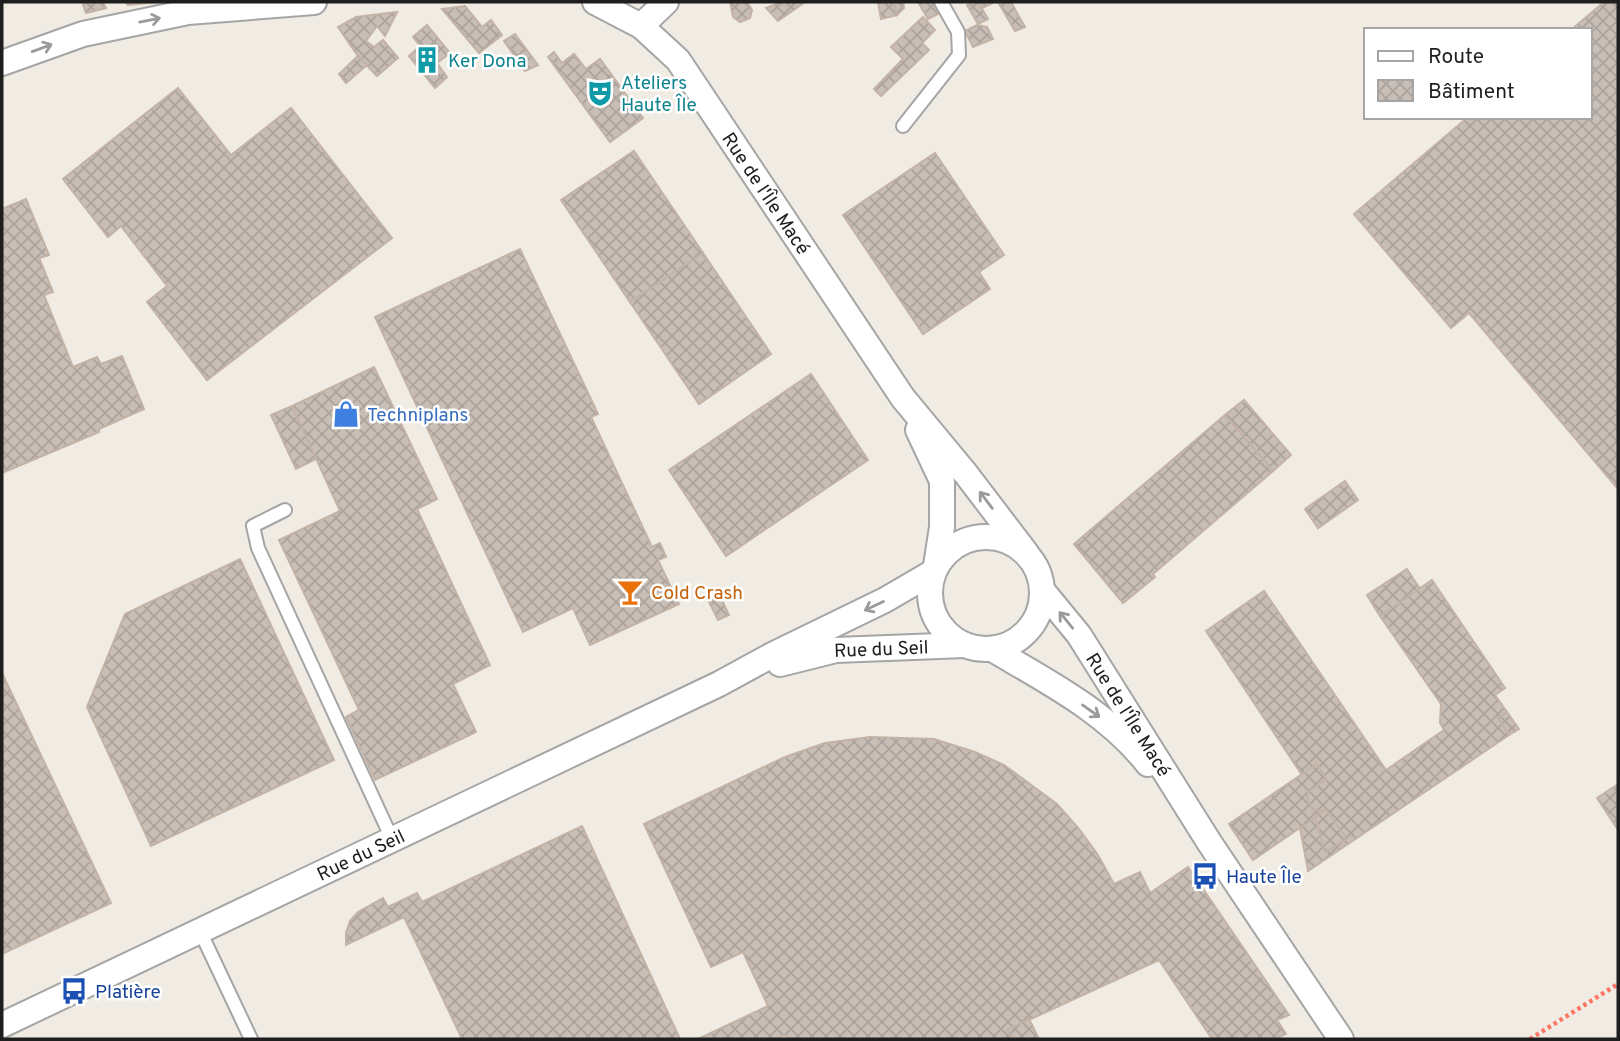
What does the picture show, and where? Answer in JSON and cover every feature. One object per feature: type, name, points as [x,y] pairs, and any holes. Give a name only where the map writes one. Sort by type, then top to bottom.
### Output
[{"type":"street","points":[[2,63],[83,34],[175,15],[314,2]]},
{"type":"street","points":[[640,26],[666,2]]},
{"type":"street","name":"Rue de l'Île Macé","points":[[603,4],[640,26],[678,60],[903,398],[1027,554]]},
{"type":"street","name":"Rue de l'Île Macé","points":[[903,398],[942,481],[942,527],[935,569]]},
{"type":"street","points":[[982,537],[1006,541],[1027,554],[1038,572],[1042,590],[1040,611],[1029,630],[1015,642],[992,649],[965,645],[946,634],[936,620],[930,600],[935,569],[944,555],[958,544],[982,537]]},
{"type":"street","name":"Rue du Seil","points":[[2,1025],[719,684],[885,600],[935,569]]},
{"type":"street","name":"Rue de l'Île Macé","points":[[1042,590],[1079,635],[1209,842],[1341,1039]]},
{"type":"street","name":"Rue du Seil","points":[[719,684],[804,657],[836,650],[965,645]]},
{"type":"street","name":"Rue de l'Île Macé","points":[[992,649],[1110,724],[1143,758],[1209,842]]},
{"type":"lane","points":[[903,126],[959,55],[958,32],[942,2]]},
{"type":"lane","points":[[285,510],[253,526],[258,548],[392,839]]},
{"type":"lane","points":[[200,931],[251,1039]]},
{"type":"path","points":[[1530,1039],[1618,984]]},
{"type":"building","points":[[82,2],[103,2],[106,8],[86,13]]},
{"type":"building","points":[[125,2],[158,2],[128,5]]},
{"type":"building","points":[[730,2],[747,2],[752,10],[750,18],[740,22],[733,17]]},
{"type":"building","points":[[782,2],[805,2],[778,21],[766,8]]},
{"type":"building","points":[[878,2],[894,2],[897,15],[881,19]]},
{"type":"building","points":[[894,2],[903,2],[904,8],[897,15]]},
{"type":"building","points":[[918,2],[934,2],[940,13],[928,19]]},
{"type":"building","points":[[969,2],[978,2],[988,19],[978,24],[967,5]]},
{"type":"building","points":[[978,2],[995,2],[982,8]]},
{"type":"building","points":[[998,2],[1011,2],[1025,27],[1015,31]]},
{"type":"building","points":[[1604,2],[1618,2],[1618,489],[1469,313],[1451,328],[1354,214],[1466,119],[1592,119],[1592,28],[1573,28]]},
{"type":"building","points":[[465,6],[482,27],[491,20],[502,35],[479,53],[442,9]]},
{"type":"building","points":[[397,12],[385,36],[377,26],[366,41],[374,47],[383,40],[398,58],[377,76],[358,56],[338,27],[356,17]]},
{"type":"building","points":[[923,17],[935,30],[922,43],[929,50],[881,96],[874,89],[903,59],[891,47]]},
{"type":"building","name":"Ker Dona","points":[[427,25],[450,53],[437,63],[447,77],[435,88],[409,56],[420,46],[413,37]]},
{"type":"building","points":[[977,25],[987,27],[993,39],[973,47],[965,31]]},
{"type":"building","points":[[515,34],[538,65],[525,71],[504,41]]},
{"type":"building","name":"Ateliers Haute Île","points":[[554,52],[562,63],[574,54],[586,69],[600,59],[643,118],[610,142],[548,57]]},
{"type":"building","points":[[358,56],[367,65],[346,83],[339,74]]},
{"type":"building","points":[[178,88],[231,155],[291,108],[392,238],[207,380],[147,302],[167,286],[121,226],[108,237],[63,179]]},
{"type":"building","points":[[634,151],[703,253],[630,302],[561,200]]},
{"type":"building","points":[[935,153],[1004,255],[979,272],[990,289],[923,334],[843,215]]},
{"type":"building","points":[[26,199],[49,255],[39,258],[53,292],[44,295],[73,367],[97,357],[101,364],[122,356],[144,409],[99,429],[99,432],[2,473],[2,209]]},
{"type":"building","points":[[520,249],[598,414],[591,417],[652,547],[660,543],[666,557],[658,560],[679,604],[590,645],[573,608],[523,632],[375,317]]},
{"type":"building","points":[[703,253],[771,354],[699,404],[630,302]]},
{"type":"building","points":[[374,367],[437,499],[417,509],[490,665],[453,684],[476,732],[375,780],[346,717],[359,710],[279,540],[340,511],[292,406]]},
{"type":"building","points":[[811,374],[868,460],[726,556],[669,470]]},
{"type":"building","points":[[1244,400],[1291,455],[1273,471],[1225,415]]},
{"type":"building","points":[[292,406],[316,459],[296,469],[271,415]]},
{"type":"building","points":[[1225,415],[1273,471],[1123,603],[1074,544]]},
{"type":"building","points":[[1345,481],[1358,500],[1318,528],[1305,509]]},
{"type":"building","points":[[240,559],[334,760],[151,846],[87,707],[125,614]]},
{"type":"building","points":[[1407,569],[1420,589],[1380,616],[1367,595]]},
{"type":"building","points":[[1432,580],[1505,688],[1495,695],[1507,712],[1498,718],[1509,735],[1308,871],[1300,828],[1326,810],[1313,810],[1308,804],[1307,796],[1308,792],[1326,779],[1317,764],[1302,775],[1206,631],[1264,591],[1386,770],[1444,730],[1440,723],[1441,704],[1380,616]]},
{"type":"building","points":[[720,596],[729,615],[718,620],[709,602]]},
{"type":"building","points":[[2,673],[111,903],[2,954]]},
{"type":"building","points":[[1507,712],[1519,729],[1509,735],[1498,718]]},
{"type":"building","points":[[870,737],[934,739],[1004,765],[1057,804],[1098,855],[1114,884],[1140,872],[1150,893],[1188,867],[1289,1015],[1277,1020],[1286,1034],[1274,1039],[1212,1039],[1159,960],[1007,1030],[1012,1039],[787,1039],[785,1035],[776,1039],[698,1039],[768,1006],[743,952],[711,967],[644,824],[785,757],[825,743]]},
{"type":"building","points":[[1317,764],[1326,779],[1308,792],[1307,800],[1313,810],[1326,810],[1253,860],[1229,824]]},
{"type":"building","points":[[1618,784],[1618,830],[1597,798]]},
{"type":"building","points":[[1326,810],[1347,839],[1325,852],[1315,817]]},
{"type":"building","points":[[582,826],[680,1039],[462,1039],[404,917],[346,945],[350,921],[358,912],[383,898],[388,907],[417,893],[422,902]]},
{"type":"building","points":[[1029,1019],[1039,1039],[1012,1039],[1007,1030]]},
{"type":"place","name":"Ker Dona","points":[[427,60]]},
{"type":"place","name":"Ateliers Haute Île","points":[[600,93]]},
{"type":"place","name":"Techniplans","points":[[346,414]]},
{"type":"place","name":"Cold Crash","points":[[630,592]]},
{"type":"place","name":"Haute Île","points":[[1205,876]]},
{"type":"place","name":"Platière","points":[[74,991]]}]
